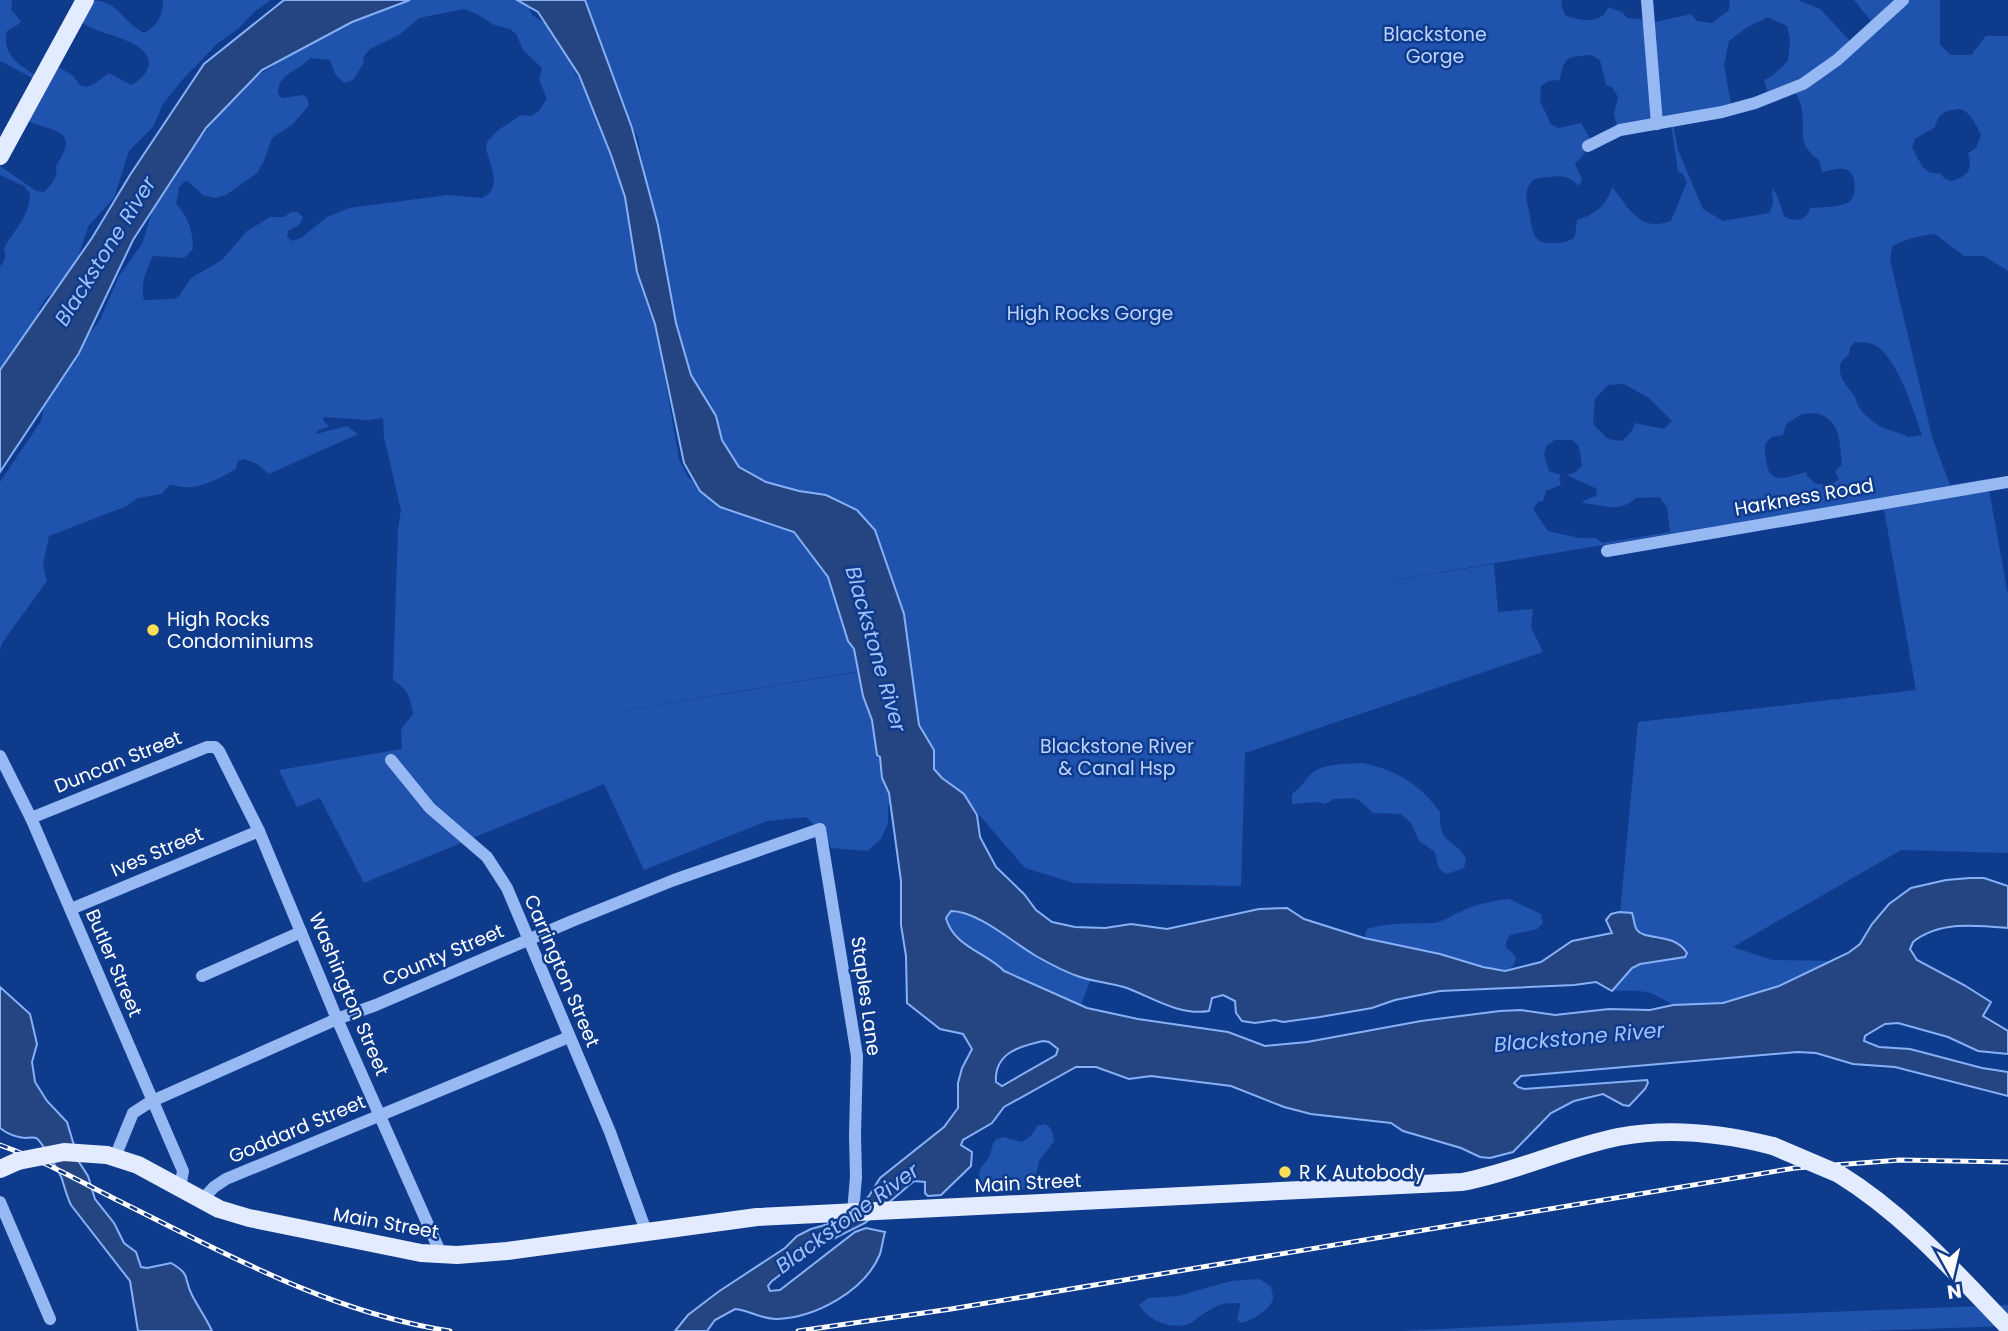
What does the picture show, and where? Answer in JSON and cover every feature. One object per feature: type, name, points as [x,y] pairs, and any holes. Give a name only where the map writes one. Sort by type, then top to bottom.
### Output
[{"type":"main road","points":[[0,156],[85,0]]},
{"type":"main road","name":"Main Street","points":[[0,1169],[18,1161],[64,1152],[111,1156],[138,1165],[234,1214],[386,1246],[441,1254],[507,1251],[757,1217],[834,1213],[854,1207],[894,1210],[1462,1182],[1617,1138],[1643,1134],[1698,1133],[1773,1146],[1839,1174],[1895,1214],[2003,1321]]},
{"type":"street","points":[[1647,0],[1657,124]]},
{"type":"street","points":[[1588,146],[1620,130],[1755,103],[1803,84],[1837,60],[1903,0]]},
{"type":"street","name":"Harkness Road","points":[[1607,551],[2008,482]]},
{"type":"street","name":"Duncan Street","points":[[31,818],[207,747],[215,747],[219,751]]},
{"type":"street","name":"Washington Street","points":[[219,751],[259,831],[337,1020],[441,1254]]},
{"type":"street","name":"Butler Street","points":[[0,756],[31,818],[183,1171],[180,1188]]},
{"type":"street","name":"Carrington Street","points":[[391,760],[430,808],[487,857],[507,888],[610,1132],[646,1231]]},
{"type":"street","name":"County Street","points":[[111,1156],[133,1113],[153,1101],[337,1020],[674,880],[820,829]]},
{"type":"street","name":"Staples Lane","points":[[820,829],[857,1056],[854,1207]]},
{"type":"street","name":"Ives Street","points":[[71,909],[259,831]]},
{"type":"street","points":[[202,976],[301,932]]},
{"type":"street","name":"Goddard Street","points":[[202,1200],[214,1187],[226,1180],[569,1037]]},
{"type":"street","points":[[0,1202],[50,1319]]},
{"type":"green space","points":[[0,0],[12,0],[11,10],[21,21],[7,31],[7,48],[15,60],[41,78],[52,63],[86,87],[109,73],[131,85],[144,75],[149,62],[146,54],[132,43],[92,28],[77,19],[87,0],[107,3],[144,33],[159,19],[163,0],[271,0],[218,43],[184,78],[163,104],[153,127],[129,151],[114,198],[89,225],[73,271],[39,309],[35,328],[12,354],[0,385],[0,266],[5,258],[4,249],[27,211],[30,194],[24,186],[0,175],[0,166],[36,191],[44,192],[55,177],[56,166],[66,145],[61,134],[25,120],[40,82],[0,61]]},
{"type":"green space","points":[[398,0],[526,0],[532,15],[553,28],[567,45],[575,73],[592,94],[628,191],[634,239],[657,333],[679,459],[688,477],[721,506],[811,530],[849,624],[859,671],[593,716],[875,669],[904,785],[888,806],[888,823],[881,839],[867,851],[831,848],[826,836],[806,817],[767,821],[644,870],[604,784],[364,883],[320,798],[297,807],[279,770],[402,749],[401,729],[413,714],[408,694],[393,680],[398,529],[401,510],[384,437],[383,418],[368,420],[324,417],[323,420],[329,426],[316,434],[347,426],[358,434],[269,474],[257,464],[244,459],[238,461],[236,469],[212,481],[188,487],[170,484],[162,494],[138,498],[127,506],[49,536],[43,566],[47,581],[2,643],[0,650],[0,482],[41,421],[45,401],[100,320],[119,276],[142,244],[153,209],[172,183],[182,161],[220,114],[244,91],[250,80],[272,67],[288,52],[340,24]],"holes":[[[464,9],[516,34],[523,50],[542,68],[539,79],[547,99],[538,112],[531,116],[521,115],[497,131],[487,142],[486,149],[494,184],[490,193],[482,198],[447,195],[349,208],[327,217],[301,238],[292,241],[287,237],[288,231],[299,225],[303,218],[298,212],[291,212],[284,217],[270,217],[247,231],[222,260],[191,278],[179,296],[174,299],[144,300],[144,278],[153,256],[184,258],[193,249],[189,224],[176,204],[179,187],[185,181],[203,195],[215,198],[226,195],[257,173],[272,138],[292,125],[309,105],[303,95],[282,98],[278,94],[285,77],[310,58],[330,60],[335,74],[344,83],[353,80],[370,49],[399,35],[419,18]]]},
{"type":"green space","points":[[582,0],[1562,0],[1565,15],[1583,20],[1601,17],[1608,7],[1622,12],[1627,18],[1647,20],[1651,23],[1691,14],[1697,21],[1712,23],[1729,10],[1730,0],[1798,0],[1820,9],[1852,43],[1875,26],[1854,0],[1940,0],[1940,44],[1950,55],[1971,55],[1986,36],[2008,36],[2008,271],[1984,256],[1964,256],[1935,234],[1897,244],[1892,247],[1890,260],[1932,437],[1950,485],[1987,479],[2008,595],[2008,853],[1901,850],[1733,947],[1772,960],[1829,961],[1758,993],[1720,1003],[1680,1006],[1650,993],[1612,991],[1616,987],[1613,987],[1638,722],[1916,690],[1882,498],[1359,586],[1494,564],[1498,612],[1533,609],[1531,627],[1543,652],[1245,753],[1241,886],[1074,883],[1025,868],[955,787],[918,765],[793,498],[703,458],[659,254],[638,138],[614,92]],"holes":[[[1768,17],[1787,26],[1790,40],[1788,61],[1764,80],[1769,97],[1794,90],[1802,108],[1805,144],[1819,160],[1822,172],[1843,169],[1852,174],[1855,187],[1849,202],[1810,208],[1807,215],[1800,220],[1790,219],[1784,216],[1772,188],[1773,204],[1769,213],[1723,221],[1703,209],[1678,150],[1673,124],[1732,110],[1724,65],[1729,41],[1746,28]],[[1591,55],[1600,60],[1606,85],[1612,87],[1618,97],[1614,114],[1618,132],[1671,124],[1678,171],[1687,182],[1671,221],[1660,224],[1643,221],[1630,210],[1612,187],[1599,208],[1577,220],[1575,237],[1572,239],[1547,243],[1541,242],[1534,235],[1526,197],[1530,184],[1538,178],[1559,176],[1569,178],[1579,186],[1582,179],[1575,164],[1593,144],[1581,123],[1559,128],[1551,124],[1540,101],[1541,86],[1548,81],[1560,80],[1563,66],[1568,59]],[[1960,109],[1968,113],[1981,135],[1976,148],[1968,153],[1968,172],[1951,181],[1940,173],[1926,170],[1912,147],[1915,139],[1935,127],[1941,115]],[[1855,342],[1870,343],[1881,349],[1903,384],[1922,435],[1908,437],[1885,429],[1864,414],[1841,375],[1840,364],[1849,355],[1850,347]],[[1624,384],[1649,398],[1672,421],[1664,429],[1635,423],[1632,431],[1622,441],[1608,439],[1593,424],[1595,399],[1608,385]],[[1817,413],[1831,422],[1839,440],[1842,464],[1835,472],[1839,479],[1831,485],[1816,484],[1806,472],[1780,478],[1771,474],[1765,455],[1766,442],[1772,437],[1783,435],[1786,424],[1802,414]],[[1555,440],[1573,440],[1579,447],[1582,466],[1567,475],[1597,489],[1596,496],[1583,503],[1617,507],[1636,498],[1659,497],[1667,507],[1670,532],[1603,543],[1595,538],[1579,538],[1548,531],[1533,509],[1538,502],[1543,501],[1546,491],[1561,485],[1561,475],[1549,471],[1544,454],[1547,445]]]},
{"type":"green space","points":[[1363,763],[1397,774],[1416,786],[1432,802],[1440,812],[1444,836],[1466,859],[1464,868],[1447,874],[1441,870],[1435,852],[1419,841],[1411,823],[1401,814],[1373,813],[1353,798],[1334,799],[1325,804],[1292,804],[1292,794],[1317,770]]},
{"type":"green space","points":[[1509,899],[1541,914],[1543,923],[1537,929],[1510,935],[1506,947],[1516,958],[1513,966],[1505,971],[1364,938],[1367,929],[1392,924],[1437,922],[1478,905]]},
{"type":"green space","points":[[951,911],[975,918],[1066,972],[1091,979],[1081,1005],[1004,971],[963,942],[955,936],[946,918]]},
{"type":"green space","points":[[1044,1124],[1052,1131],[1054,1141],[1039,1161],[1034,1182],[1014,1192],[994,1191],[983,1185],[979,1174],[995,1140],[1003,1137],[1022,1142],[1031,1136],[1037,1126]]},
{"type":"green space","points":[[1259,1279],[1271,1286],[1272,1302],[1260,1314],[1241,1323],[1237,1319],[1241,1303],[1219,1305],[1191,1323],[1177,1326],[1155,1320],[1139,1305],[1148,1298],[1178,1296],[1231,1281]]},
{"type":"green space","points":[[2008,1305],[2008,1326],[1864,1331],[1401,1331],[1621,1320]]},
{"type":"water","name":"Blackstone River","points":[[284,0],[410,0],[352,22],[262,70],[206,128],[133,240],[79,353],[0,472],[0,370],[92,238],[130,175],[204,64]]},
{"type":"water","name":"Blackstone River","points":[[517,0],[585,0],[632,128],[658,225],[676,323],[691,375],[716,416],[722,440],[739,467],[766,482],[826,495],[857,510],[875,530],[904,614],[919,725],[934,750],[934,769],[964,794],[977,815],[980,837],[996,867],[1024,894],[1036,910],[1052,922],[1075,927],[1105,928],[1131,924],[1167,929],[1259,909],[1287,908],[1304,919],[1364,938],[1505,971],[1541,962],[1572,941],[1612,933],[1606,920],[1611,914],[1619,912],[1632,913],[1636,928],[1641,933],[1675,942],[1687,953],[1685,957],[1640,964],[1632,968],[1612,991],[1596,982],[1440,991],[1395,1000],[1372,1008],[1320,1017],[1255,1023],[1242,1021],[1236,1013],[1235,1001],[1223,995],[1212,998],[1209,1011],[1188,1011],[1127,988],[1074,975],[1036,956],[972,916],[951,911],[946,918],[950,928],[963,942],[1004,971],[1087,1008],[1138,1019],[1228,1032],[1265,1046],[1307,1042],[1421,1021],[1500,1011],[1521,1010],[1555,1015],[1609,1009],[1650,1010],[1673,1005],[1723,1003],[1779,986],[1848,953],[1860,944],[1889,904],[1911,888],[1946,880],[1984,878],[2008,886],[2008,928],[1946,928],[1923,935],[1913,942],[1910,949],[1917,960],[1991,1002],[1983,1016],[2008,1031],[2008,1054],[1978,1051],[1948,1037],[1898,1023],[1885,1024],[1865,1036],[1864,1041],[1879,1047],[1910,1049],[2008,1072],[2008,1096],[1895,1067],[1853,1064],[1816,1053],[1797,1052],[1521,1076],[1514,1083],[1524,1089],[1647,1080],[1648,1083],[1629,1106],[1603,1094],[1574,1101],[1551,1113],[1513,1152],[1490,1158],[1403,1131],[1391,1123],[1311,1114],[1284,1107],[1231,1086],[1151,1076],[1129,1079],[1096,1067],[1076,1067],[1004,1107],[992,1123],[963,1140],[961,1145],[972,1152],[971,1166],[941,1195],[928,1196],[925,1193],[925,1182],[914,1181],[865,1223],[817,1247],[768,1286],[770,1291],[780,1290],[855,1232],[866,1228],[885,1232],[880,1254],[873,1267],[838,1300],[808,1313],[778,1319],[735,1309],[715,1320],[707,1331],[675,1331],[688,1315],[785,1248],[797,1236],[832,1223],[858,1205],[869,1196],[880,1178],[944,1127],[958,1108],[958,1083],[972,1049],[963,1034],[940,1029],[907,1003],[906,956],[901,925],[901,881],[889,793],[882,778],[872,720],[863,696],[854,649],[848,641],[828,577],[794,532],[720,507],[700,491],[684,463],[655,324],[637,272],[625,197],[579,75],[538,12]],"holes":[[[1049,1042],[1058,1049],[1056,1055],[1002,1086],[996,1082],[999,1064],[1010,1052],[1034,1043]]]},
{"type":"water","points":[[0,987],[30,1014],[37,1044],[32,1062],[35,1082],[47,1101],[67,1122],[79,1162],[88,1176],[95,1199],[114,1223],[124,1243],[136,1252],[141,1267],[171,1263],[182,1271],[212,1331],[138,1331],[130,1281],[71,1205],[60,1176],[45,1150],[36,1138],[18,1137],[0,1128]]},
{"type":"railway","points":[[0,1145],[44,1163],[278,1278],[363,1310],[450,1331]]},
{"type":"railway","points":[[798,1331],[951,1309],[1795,1168],[1900,1160],[2008,1162]]},
{"type":"place","name":"High Rocks Condominiums","points":[[153,630]]},
{"type":"place","name":"R K Autobody","points":[[1285,1172]]},
{"type":"park label","name":"Blackstone Gorge","points":[[1435,45]]},
{"type":"park label","name":"High Rocks Gorge","points":[[1090,313]]},
{"type":"park label","name":"Blackstone River & Canal Hsp","points":[[1117,757]]}]
